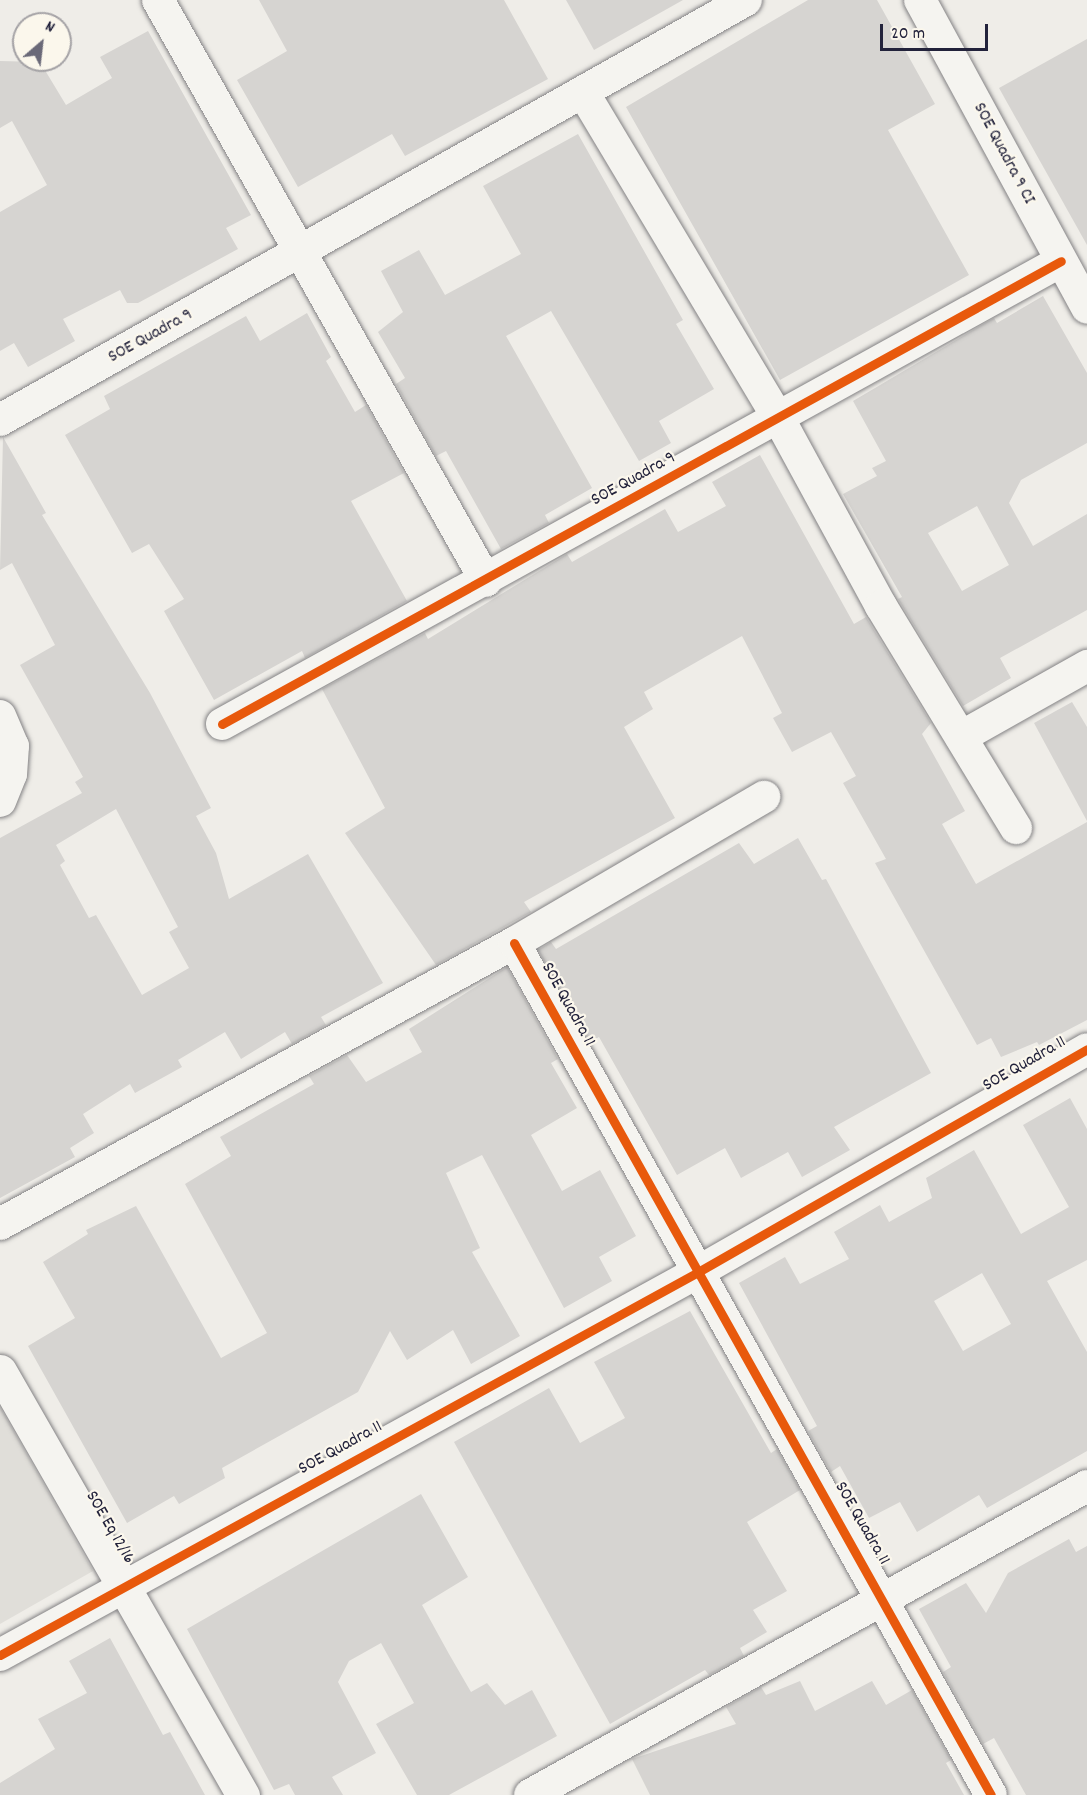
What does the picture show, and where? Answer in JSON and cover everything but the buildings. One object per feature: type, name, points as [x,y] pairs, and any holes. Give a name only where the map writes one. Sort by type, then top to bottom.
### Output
[{"type":"street","points":[[158,0],[486,581]]},
{"type":"street","name":"SOE Quadra 9","points":[[0,420],[302,253],[746,0]]},
{"type":"street","name":"SOE Quadra 9 CI","points":[[920,0],[1087,308]]},
{"type":"street","points":[[583,92],[779,419],[881,606],[1016,828]]},
{"type":"street","name":"SOE Quadra 9","points":[[222,724],[486,581],[1061,261]]},
{"type":"street","points":[[961,737],[1087,666]]},
{"type":"street","points":[[0,716],[13,746],[11,774],[0,801]]},
{"type":"street","points":[[0,1224],[514,943],[764,797]]},
{"type":"street","name":"SOE Quadra 11","points":[[514,943],[885,1599],[991,1795]]},
{"type":"street","name":"SOE Quadra 11","points":[[0,1655],[698,1272],[1087,1049]]},
{"type":"street","name":"SOE Eq 12/16","points":[[0,1371],[243,1795]]},
{"type":"street","points":[[530,1795],[1087,1486]]},
{"type":"shaded area","points":[[0,1407],[93,1571],[0,1624]]},
{"type":"cycle path","points":[[222,724],[1061,261]]},
{"type":"cycle path","points":[[514,943],[991,1795]]},
{"type":"cycle path","points":[[0,1655],[698,1272],[1087,1049]]}]
